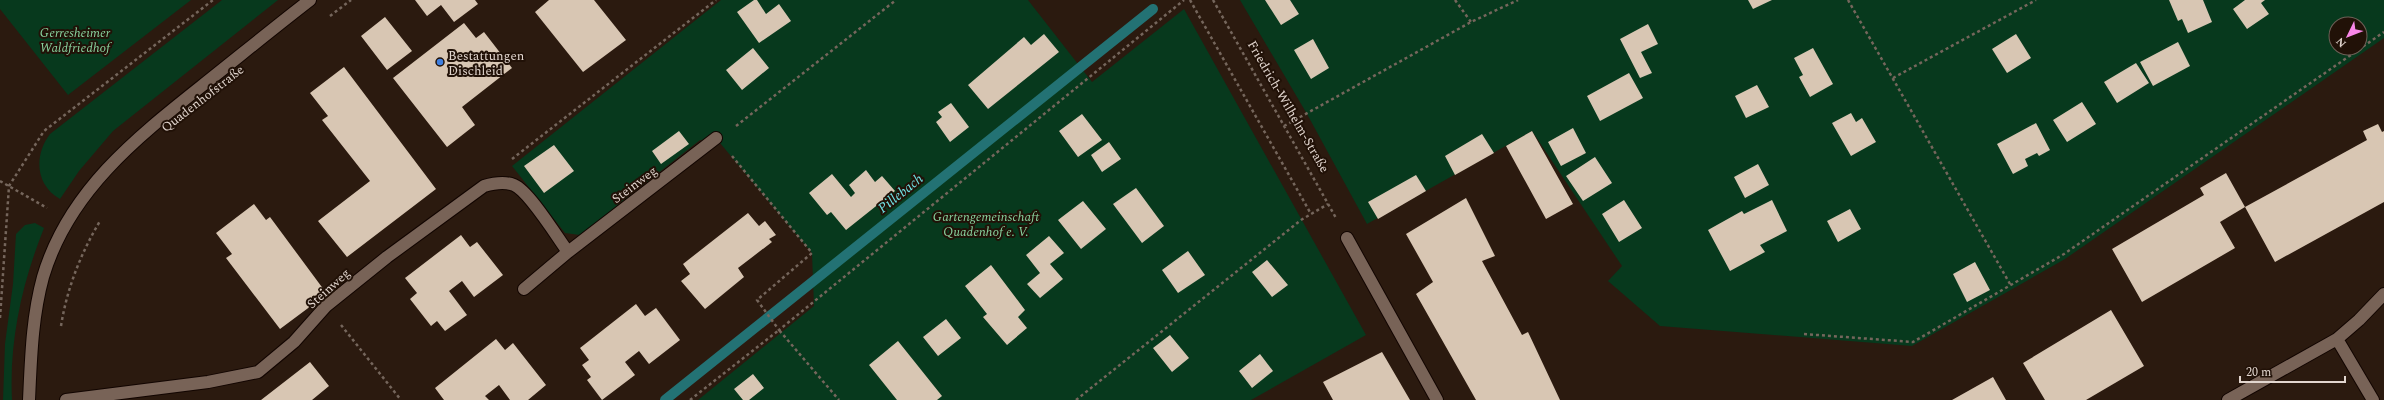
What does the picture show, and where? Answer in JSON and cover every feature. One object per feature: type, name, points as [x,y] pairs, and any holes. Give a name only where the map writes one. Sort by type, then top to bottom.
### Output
[{"type":"street","name":"Quadenhofstraße","points":[[68,221],[90,188],[116,157],[163,117],[310,0]]},
{"type":"street","name":"Steinweg","points":[[524,290],[568,252],[716,138]]},
{"type":"street","points":[[503,182],[514,185],[526,193],[568,252]]},
{"type":"street","name":"Steinweg","points":[[66,400],[208,382],[258,372],[294,342],[326,306],[387,256],[484,186],[503,182]]},
{"type":"street","points":[[29,400],[32,338],[36,307],[44,276],[68,221]]},
{"type":"street","points":[[1346,238],[1437,400]]},
{"type":"street","points":[[2228,400],[2337,339],[2360,320],[2384,294]]},
{"type":"street","points":[[2337,339],[2373,400]]},
{"type":"path","points":[[0,318],[9,186],[44,132],[213,0]]},
{"type":"path","points":[[326,19],[351,0]]},
{"type":"path","points":[[503,182],[508,162],[716,0]]},
{"type":"path","points":[[839,400],[780,330],[757,300],[812,253],[716,138],[744,121],[896,0]]},
{"type":"path","points":[[690,400],[780,330],[1184,0]]},
{"type":"path","points":[[1190,0],[1311,214]]},
{"type":"path","name":"Friedrich-Wilhelm-Straße","points":[[1212,0],[1338,221]]},
{"type":"path","points":[[1455,0],[1471,22]]},
{"type":"path","points":[[1284,126],[1471,22],[1518,0]]},
{"type":"path","points":[[1848,0],[2010,284]]},
{"type":"path","points":[[1893,78],[2036,0]]},
{"type":"path","points":[[1804,334],[1913,342],[2010,284],[2064,254],[2384,32]]},
{"type":"path","points":[[0,181],[68,221]]},
{"type":"path","points":[[1076,400],[1301,220],[1328,204]]},
{"type":"path","points":[[60,330],[64,306],[78,266],[90,238],[101,219]]},
{"type":"path","points":[[326,306],[400,400]]},
{"type":"green space","name":"Gerresheimer Waldfriedhof","points":[[0,0],[191,0],[68,95],[0,9]]},
{"type":"green space","points":[[222,0],[278,0],[113,131],[79,171],[60,199],[52,193],[42,178],[40,169],[41,151],[50,134]]},
{"type":"green space","name":"Gartengemeinschaft Quadenhof e. V.","points":[[721,0],[1028,0],[1092,82],[1184,9],[1366,335],[1251,400],[698,400],[814,306],[812,253],[720,143],[700,140],[580,235],[565,233],[512,166]]},
{"type":"green space","points":[[1240,0],[2384,0],[2384,38],[2368,49],[2368,16],[2328,16],[2328,56],[2358,56],[2065,259],[1912,346],[1660,326],[1608,281],[1622,266],[1532,131],[1367,224],[1307,114]]},
{"type":"green space","points":[[35,223],[44,228],[29,270],[19,312],[13,356],[12,400],[3,400],[5,344],[13,284],[16,234],[25,225]]},
{"type":"building","points":[[415,0],[475,0],[478,4],[454,22],[441,5],[427,16]]},
{"type":"building","points":[[549,0],[594,0],[626,40],[583,72],[535,12]]},
{"type":"building","points":[[754,0],[757,0],[766,14],[779,4],[791,21],[759,43],[737,12]]},
{"type":"building","points":[[1265,0],[1290,0],[1299,14],[1281,25]]},
{"type":"building","points":[[1748,0],[1772,0],[1753,9]]},
{"type":"building","points":[[2169,0],[2203,0],[2212,22],[2188,33],[2182,19],[2178,21]]},
{"type":"building","points":[[2245,0],[2265,0],[2261,3],[2269,14],[2247,29],[2233,9]]},
{"type":"building","points":[[385,17],[412,51],[387,70],[361,36]]},
{"type":"building","points":[[464,23],[476,38],[484,32],[512,68],[462,107],[475,125],[447,147],[393,78]]},
{"type":"building","points":[[1648,24],[1658,44],[1641,52],[1652,73],[1640,78],[1620,39]]},
{"type":"building","points":[[1044,34],[1059,52],[988,109],[968,85],[1024,37],[1031,45]]},
{"type":"building","points":[[2016,34],[2031,58],[2007,73],[1992,49]]},
{"type":"building","points":[[1313,39],[1329,68],[1311,79],[1294,50]]},
{"type":"building","points":[[2178,42],[2190,66],[2153,86],[2140,62]]},
{"type":"building","points":[[753,48],[769,68],[742,90],[726,70]]},
{"type":"building","points":[[1813,48],[1833,84],[1810,97],[1799,77],[1803,75],[1794,58]]},
{"type":"building","points":[[2136,63],[2149,83],[2117,103],[2104,82]]},
{"type":"building","points":[[344,67],[436,189],[347,257],[318,221],[370,181],[322,120],[328,116],[310,93]]},
{"type":"building","points":[[1629,73],[1643,98],[1600,121],[1587,96]]},
{"type":"building","points":[[1757,85],[1769,107],[1746,118],[1735,96]]},
{"type":"building","points":[[2082,102],[2096,124],[2067,142],[2053,120]]},
{"type":"building","points":[[951,103],[969,127],[950,142],[936,122],[942,117],[938,112]]},
{"type":"building","points":[[1851,113],[1856,122],[1862,118],[1876,142],[1851,156],[1832,123]]},
{"type":"building","points":[[1082,114],[1102,140],[1078,157],[1059,131]]},
{"type":"building","points":[[2036,123],[2050,150],[2039,156],[2037,153],[2025,159],[2028,166],[2013,174],[1997,144]]},
{"type":"building","points":[[2378,124],[2382,132],[2384,131],[2384,202],[2275,262],[2245,207],[2367,140],[2363,131]]},
{"type":"building","points":[[1573,128],[1586,153],[1561,166],[1548,142]]},
{"type":"building","points":[[679,131],[689,144],[661,164],[652,151]]},
{"type":"building","points":[[1532,131],[1573,204],[1546,219],[1506,146]]},
{"type":"building","points":[[1482,134],[1494,153],[1455,175],[1445,156]]},
{"type":"building","points":[[1109,142],[1121,159],[1102,172],[1091,155]]},
{"type":"building","points":[[554,145],[574,171],[544,193],[524,166]]},
{"type":"building","points":[[1595,157],[1612,183],[1583,201],[1566,176]]},
{"type":"building","points":[[1758,164],[1769,185],[1745,198],[1734,177]]},
{"type":"building","points":[[866,170],[875,182],[882,176],[895,191],[846,230],[831,212],[827,215],[809,193],[832,174],[851,197],[855,193],[849,185]]},
{"type":"building","points":[[2226,173],[2245,207],[2220,222],[2235,248],[2142,302],[2112,249],[2204,195],[2200,188]]},
{"type":"building","points":[[1416,175],[1426,191],[1378,219],[1368,202]]},
{"type":"building","points":[[1136,188],[1164,226],[1142,243],[1113,204]]},
{"type":"building","points":[[1466,198],[1495,256],[1482,261],[1522,335],[1528,332],[1560,400],[1476,400],[1416,294],[1433,282],[1406,234]]},
{"type":"building","points":[[1624,200],[1642,228],[1619,242],[1602,214]]},
{"type":"building","points":[[1772,200],[1787,231],[1760,245],[1765,252],[1730,271],[1708,230],[1742,211],[1744,214]]},
{"type":"building","points":[[1083,201],[1106,229],[1081,249],[1058,220]]},
{"type":"building","points":[[254,204],[266,220],[270,217],[327,294],[280,329],[226,258],[232,254],[216,233]]},
{"type":"building","points":[[1850,209],[1861,229],[1838,242],[1827,221]]},
{"type":"building","points":[[748,213],[759,226],[765,221],[776,235],[769,239],[772,242],[738,268],[744,277],[705,309],[681,281],[690,274],[683,264]]},
{"type":"building","points":[[461,235],[470,247],[477,242],[503,275],[474,297],[462,281],[449,291],[467,315],[445,331],[437,321],[431,326],[410,299],[417,293],[405,278]]},
{"type":"building","points":[[1049,236],[1064,253],[1050,264],[1063,279],[1040,298],[1027,284],[1040,273],[1026,255]]},
{"type":"building","points":[[1188,251],[1205,275],[1178,293],[1162,270]]},
{"type":"building","points":[[1267,260],[1288,285],[1272,297],[1252,272]]},
{"type":"building","points":[[1975,262],[1990,290],[1967,302],[1953,274]]},
{"type":"building","points":[[991,265],[1025,310],[1018,317],[1027,328],[1007,345],[983,317],[987,314],[965,286]]},
{"type":"building","points":[[636,304],[645,316],[656,308],[680,340],[649,364],[639,351],[625,362],[635,375],[602,400],[587,380],[591,377],[582,365],[589,360],[580,348]]},
{"type":"building","points":[[2111,310],[2144,366],[2086,400],[2045,400],[2023,363]]},
{"type":"building","points":[[946,319],[961,338],[938,356],[923,337]]},
{"type":"building","points":[[1170,335],[1189,358],[1172,372],[1153,348]]},
{"type":"building","points":[[496,339],[505,350],[513,343],[546,385],[528,400],[510,400],[499,385],[485,396],[489,400],[444,400],[435,388]]},
{"type":"building","points":[[898,341],[942,396],[937,400],[897,400],[869,365]]},
{"type":"building","points":[[1382,352],[1410,400],[1333,400],[1323,382]]},
{"type":"building","points":[[1260,354],[1273,371],[1252,388],[1239,371]]},
{"type":"building","points":[[310,362],[329,386],[312,400],[261,400]]},
{"type":"building","points":[[753,374],[764,388],[749,400],[743,400],[734,389]]},
{"type":"building","points":[[1993,377],[2006,400],[1952,400]]},
{"type":"waterway","name":"Pillebach","points":[[665,400],[1153,9]]},
{"type":"place","name":"Bestattungen Dischleid","points":[[440,62]]}]
